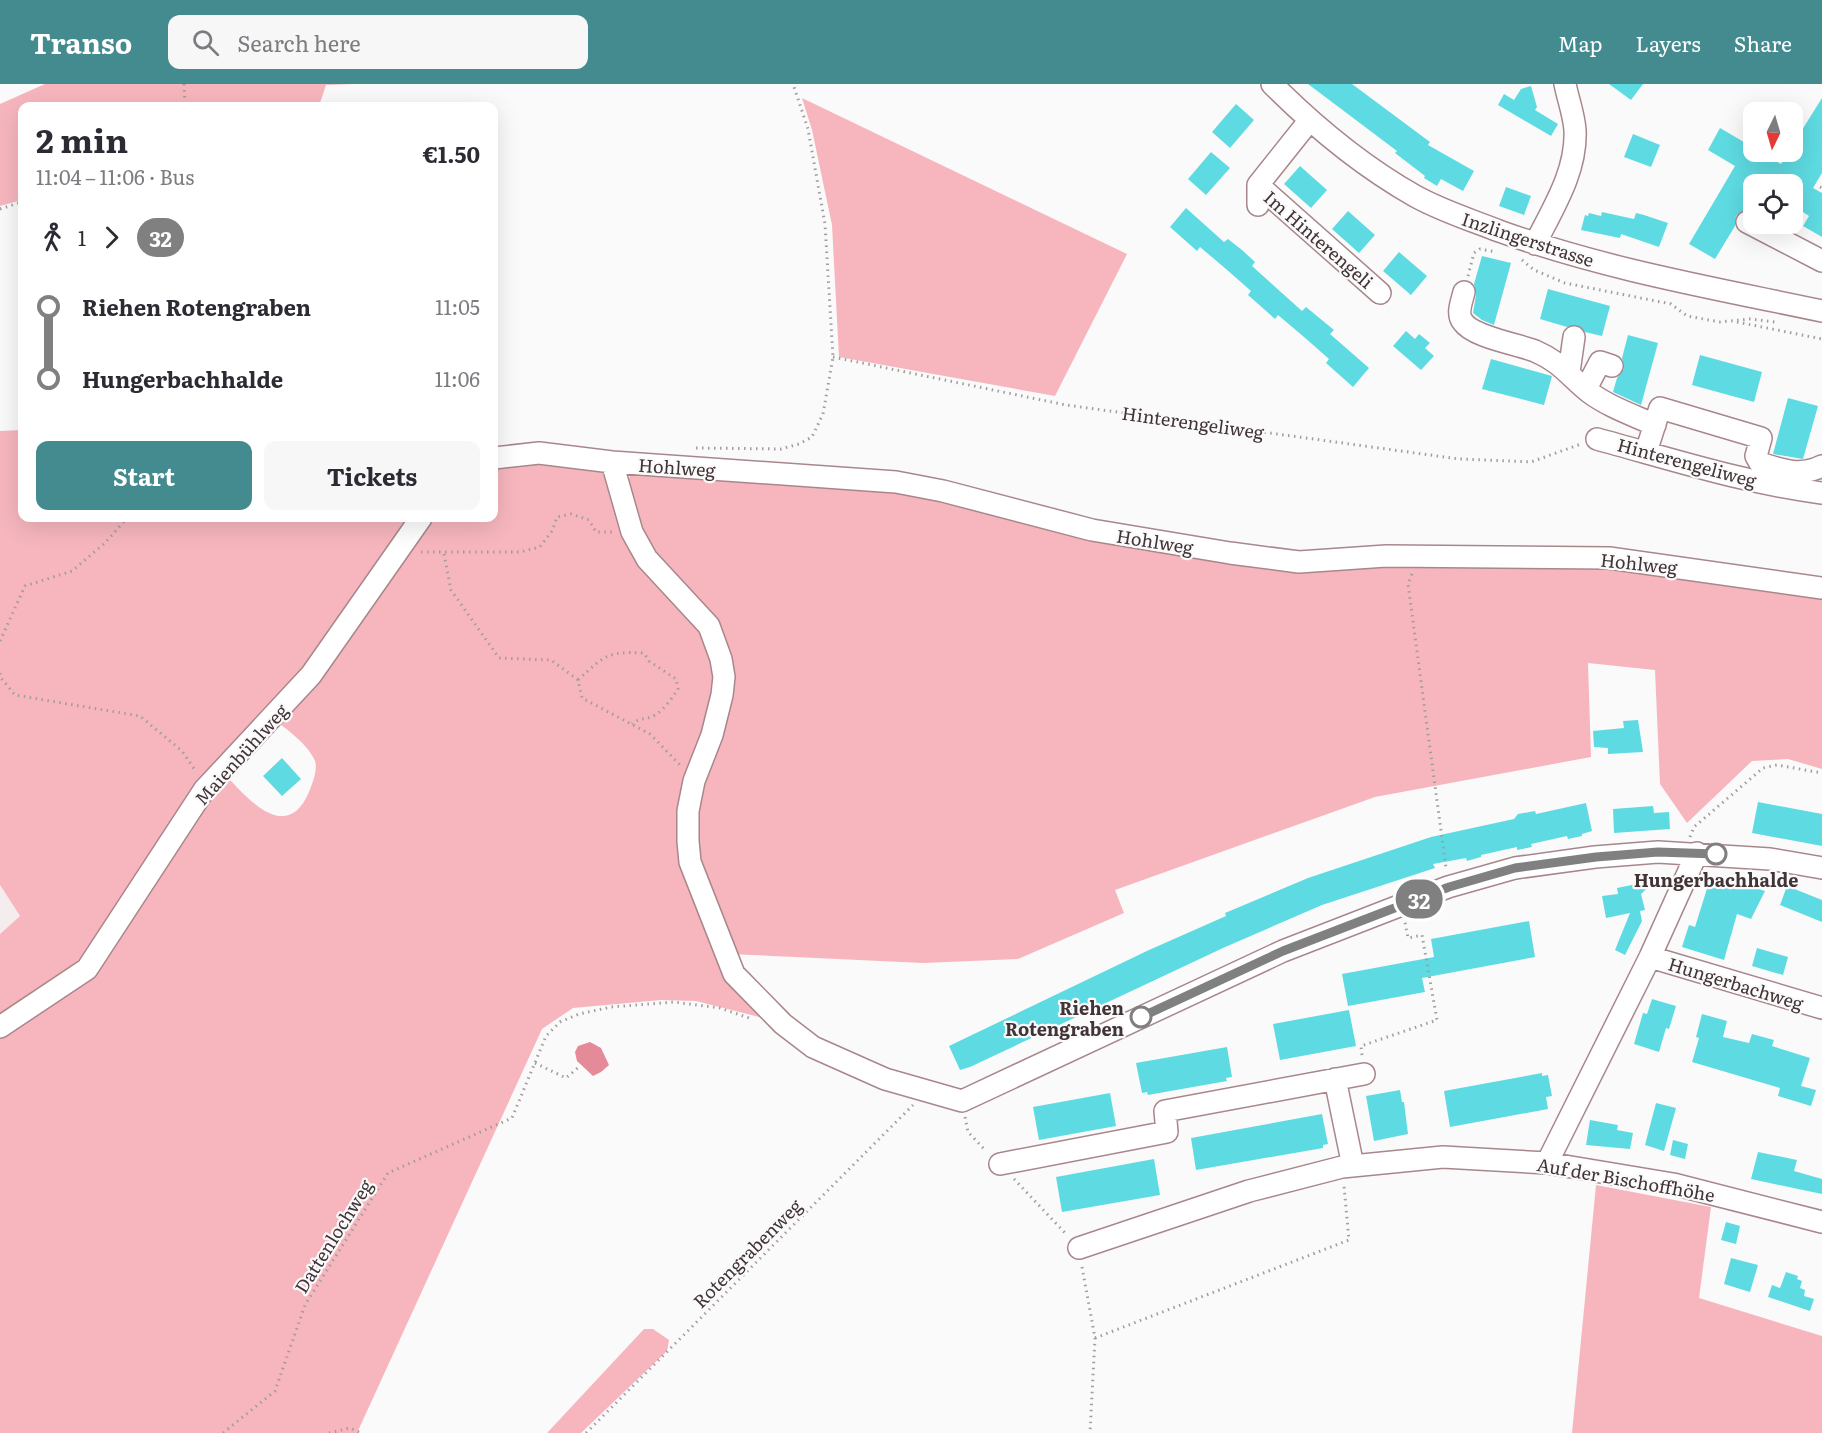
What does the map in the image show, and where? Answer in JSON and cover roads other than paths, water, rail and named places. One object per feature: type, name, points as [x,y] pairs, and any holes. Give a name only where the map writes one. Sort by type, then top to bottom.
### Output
[{"type":"street","name":"Inzlingerstrasse","points":[[1272,84],[1309,121],[1349,152],[1415,196],[1452,213],[1535,244],[1661,278],[1822,311]]},
{"type":"street","points":[[1535,244],[1565,182],[1573,157],[1575,128],[1565,84]]},
{"type":"street","name":"Im Hinterengeli","points":[[1309,121],[1258,195],[1380,293]]},
{"type":"street","points":[[1770,234],[1822,261]]},
{"type":"street","points":[[1464,291],[1460,313],[1462,322],[1473,330],[1537,352],[1561,365],[1589,392],[1615,408],[1655,424]]},
{"type":"street","points":[[1569,372],[1574,337]]},
{"type":"street","points":[[1589,392],[1589,383],[1600,362],[1612,366]]},
{"type":"street","points":[[1646,452],[1660,408],[1761,438],[1756,456],[1760,463],[1788,472],[1804,473],[1822,466]]},
{"type":"street","name":"Hinterengeliweg","points":[[1597,439],[1791,489],[1822,493]]},
{"type":"street","name":"Hohlweg","points":[[498,458],[539,453],[612,462],[896,482],[944,491],[1092,530],[1299,562],[1386,556],[1609,558],[1822,588]]},
{"type":"street","points":[[612,462],[632,532],[647,559],[709,626],[721,659],[724,676],[722,695],[712,735],[694,781],[688,811],[690,862],[734,974],[783,1024],[813,1047],[885,1079],[962,1101],[1283,951],[1449,887],[1515,868],[1596,857],[1658,852],[1770,859],[1822,868]]},
{"type":"street","name":"Maienbühlweg","points":[[0,1027],[87,969],[204,790],[311,675],[418,522]]},
{"type":"street","points":[[1547,1163],[1650,957],[1691,853]]},
{"type":"street","name":"Hungerbachweg","points":[[1650,957],[1822,1008]]},
{"type":"street","points":[[1000,1164],[1167,1132],[1165,1111],[1364,1074]]},
{"type":"street","points":[[1335,1079],[1348,1166]]},
{"type":"street","name":"Auf der Bischoffhöhe","points":[[1079,1248],[1249,1191],[1348,1166],[1443,1157],[1547,1163],[1673,1184],[1822,1222]]},
{"type":"place","name":"Hungerbachhalde","points":[[1716,854]]},
{"type":"place","name":"Riehen Rotengraben","points":[[1141,1017]]}]
